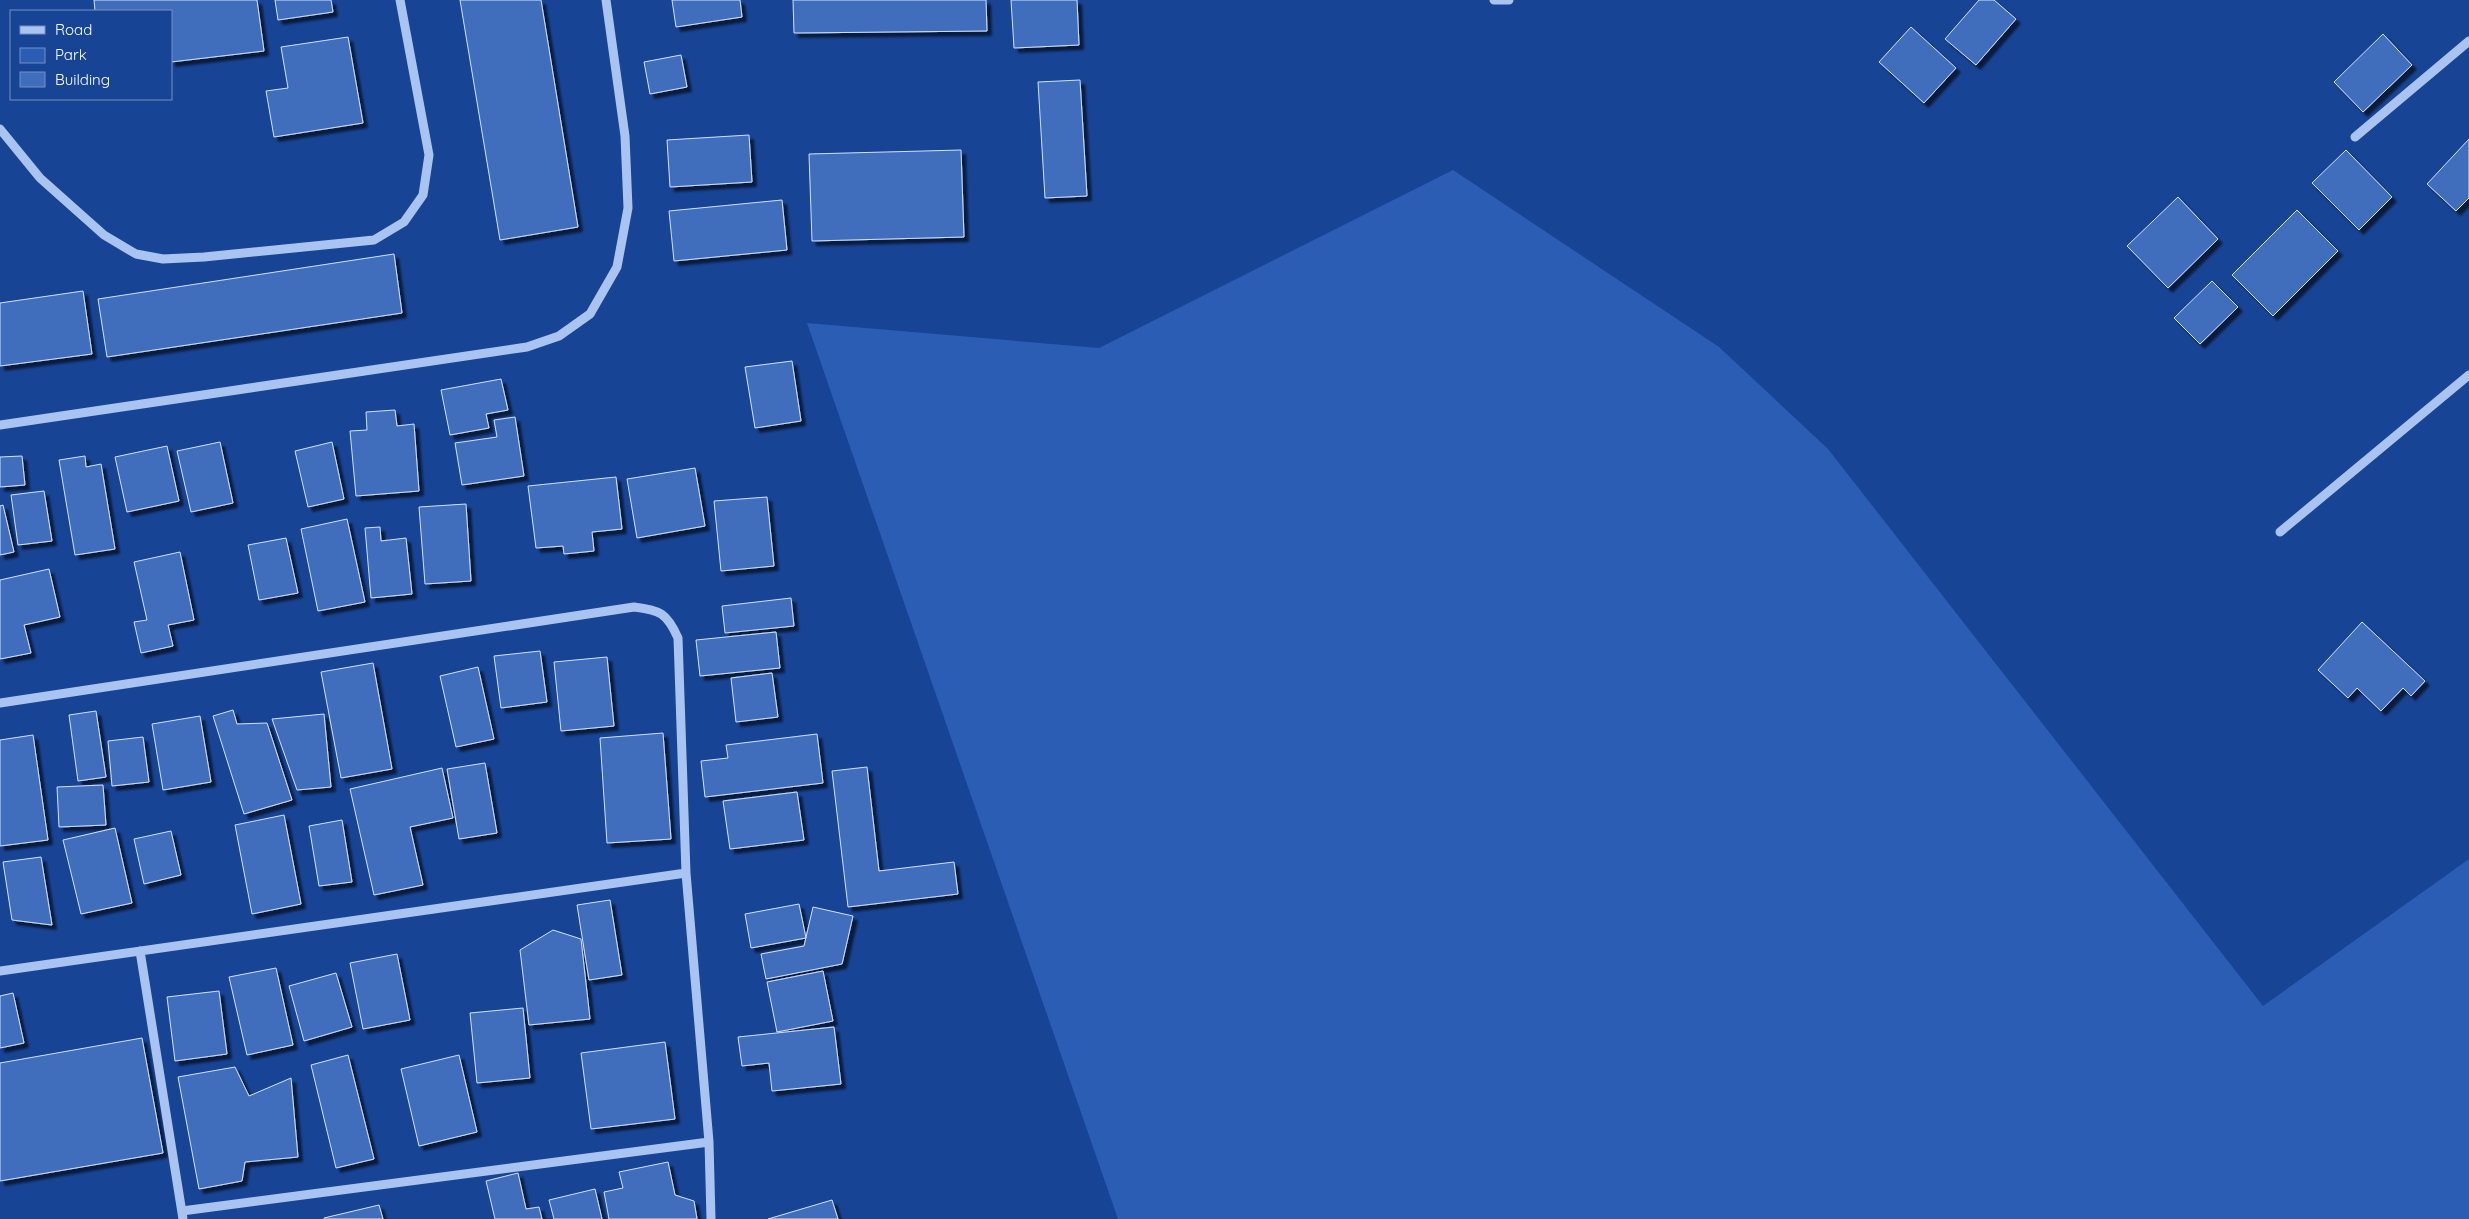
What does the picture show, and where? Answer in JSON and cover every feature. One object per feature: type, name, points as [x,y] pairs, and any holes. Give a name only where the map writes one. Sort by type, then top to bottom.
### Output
[{"type":"street","points":[[0,129],[40,178],[104,235],[136,254],[163,259],[204,257],[374,240],[404,222],[423,195],[429,155],[400,0]]},
{"type":"street","points":[[0,425],[526,347],[559,336],[590,314],[616,267],[628,208],[625,136],[606,0]]},
{"type":"street","points":[[1494,0],[1509,0]]},
{"type":"street","points":[[2355,137],[2469,42]]},
{"type":"street","points":[[2280,532],[2469,375]]},
{"type":"street","points":[[0,703],[634,607],[654,609],[669,619],[678,638],[686,873],[709,1142],[712,1219]]},
{"type":"street","points":[[0,971],[686,873]]},
{"type":"street","points":[[140,951],[183,1215],[709,1142]]},
{"type":"green space","points":[[1453,170],[1719,347],[1828,449],[2263,1006],[2469,859],[2469,1219],[1118,1219],[807,323],[1099,348]]},
{"type":"building","points":[[94,0],[257,0],[264,51],[172,62],[172,10],[95,10]]},
{"type":"building","points":[[275,0],[331,0],[333,12],[278,20]]},
{"type":"building","points":[[460,0],[541,0],[578,227],[500,240]]},
{"type":"building","points":[[672,0],[740,0],[742,17],[676,27]]},
{"type":"building","points":[[793,0],[986,0],[987,31],[794,33]]},
{"type":"building","points":[[1011,0],[1077,0],[1079,45],[1014,48]]},
{"type":"building","points":[[1979,0],[1994,0],[2016,19],[1976,65],[1945,39]]},
{"type":"building","points":[[1911,27],[1956,68],[1924,103],[1879,62]]},
{"type":"building","points":[[2383,34],[2412,65],[2363,112],[2334,82]]},
{"type":"building","points":[[348,37],[363,123],[274,137],[266,91],[288,88],[281,47]]},
{"type":"building","points":[[681,55],[687,87],[650,94],[644,62]]},
{"type":"building","points":[[1080,80],[1087,196],[1045,198],[1038,82]]},
{"type":"building","points":[[749,135],[752,182],[670,187],[667,140]]},
{"type":"building","points":[[2469,139],[2469,198],[2456,211],[2427,184]]},
{"type":"building","points":[[961,150],[964,237],[812,241],[809,154]]},
{"type":"building","points":[[2346,150],[2392,197],[2359,230],[2312,183]]},
{"type":"building","points":[[2178,197],[2218,239],[2168,288],[2127,246]]},
{"type":"building","points":[[782,200],[787,250],[674,261],[669,211]]},
{"type":"building","points":[[2297,210],[2338,251],[2273,316],[2232,275]]},
{"type":"building","points":[[394,254],[402,313],[107,357],[98,299]]},
{"type":"building","points":[[2212,281],[2238,307],[2200,344],[2174,318]]},
{"type":"building","points":[[83,291],[92,354],[0,366],[0,303]]},
{"type":"building","points":[[792,361],[801,421],[755,428],[745,367]]},
{"type":"building","points":[[501,379],[508,410],[486,414],[489,428],[450,435],[441,390]]},
{"type":"building","points":[[395,410],[397,426],[414,424],[419,491],[356,496],[350,431],[367,430],[366,412]]},
{"type":"building","points":[[515,417],[524,476],[462,485],[455,443],[497,437],[494,420]]},
{"type":"building","points":[[220,442],[233,503],[191,512],[177,451]]},
{"type":"building","points":[[332,442],[344,499],[308,507],[295,451]]},
{"type":"building","points":[[167,446],[179,501],[127,512],[115,457]]},
{"type":"building","points":[[22,456],[25,485],[0,487],[0,457]]},
{"type":"building","points":[[85,456],[86,467],[101,464],[115,549],[75,555],[59,460]]},
{"type":"building","points":[[695,468],[705,526],[637,538],[627,479]]},
{"type":"building","points":[[616,477],[622,529],[592,532],[594,551],[564,554],[563,546],[536,548],[528,486]]},
{"type":"building","points":[[44,491],[52,541],[18,545],[11,495]]},
{"type":"building","points":[[767,497],[774,566],[721,571],[714,501]]},
{"type":"building","points":[[466,504],[471,581],[425,584],[419,507]]},
{"type":"building","points":[[3,505],[14,552],[0,555],[0,506]]},
{"type":"building","points":[[347,519],[365,602],[318,611],[301,529]]},
{"type":"building","points":[[380,527],[381,541],[406,538],[412,594],[371,598],[365,528]]},
{"type":"building","points":[[286,538],[298,593],[259,600],[248,545]]},
{"type":"building","points":[[180,552],[194,620],[168,625],[173,646],[141,653],[134,622],[147,620],[134,562]]},
{"type":"building","points":[[49,569],[60,617],[24,625],[31,653],[0,659],[0,580]]},
{"type":"building","points":[[791,598],[794,626],[725,633],[722,606]]},
{"type":"building","points":[[2362,622],[2425,681],[2411,696],[2403,688],[2381,711],[2357,688],[2348,698],[2318,670]]},
{"type":"building","points":[[776,632],[780,668],[700,676],[696,640]]},
{"type":"building","points":[[540,651],[547,702],[501,708],[494,656]]},
{"type":"building","points":[[607,657],[614,726],[561,731],[554,662]]},
{"type":"building","points":[[373,663],[392,769],[341,778],[321,672]]},
{"type":"building","points":[[478,667],[494,739],[456,747],[440,676]]},
{"type":"building","points":[[772,673],[778,717],[736,722],[731,678]]},
{"type":"building","points":[[233,710],[237,724],[267,723],[292,800],[244,814],[213,716]]},
{"type":"building","points":[[96,711],[106,777],[78,781],[69,715]]},
{"type":"building","points":[[324,714],[331,787],[297,790],[272,719]]},
{"type":"building","points":[[200,716],[211,782],[163,790],[152,724]]},
{"type":"building","points":[[663,733],[671,839],[607,843],[600,738]]},
{"type":"building","points":[[817,734],[823,783],[705,797],[701,761],[728,758],[726,745]]},
{"type":"building","points":[[33,735],[48,840],[0,846],[0,740]]},
{"type":"building","points":[[143,737],[149,782],[112,786],[108,741]]},
{"type":"building","points":[[485,763],[497,833],[459,839],[447,769]]},
{"type":"building","points":[[867,767],[879,871],[954,862],[958,894],[848,907],[832,771]]},
{"type":"building","points":[[442,768],[453,818],[410,827],[423,885],[374,895],[350,789]]},
{"type":"building","points":[[103,785],[106,825],[59,827],[57,787]]},
{"type":"building","points":[[797,792],[804,840],[730,849],[723,801]]},
{"type":"building","points":[[284,815],[301,904],[252,914],[235,825]]},
{"type":"building","points":[[342,820],[352,882],[319,886],[309,826]]},
{"type":"building","points":[[115,828],[132,903],[81,914],[63,840]]},
{"type":"building","points":[[171,831],[181,875],[144,884],[134,839]]},
{"type":"building","points":[[41,857],[52,925],[12,920],[3,862]]},
{"type":"building","points":[[610,900],[622,975],[589,980],[577,905]]},
{"type":"building","points":[[799,904],[806,938],[751,948],[745,914]]},
{"type":"building","points":[[813,907],[853,916],[842,964],[766,979],[761,954],[804,946]]},
{"type":"building","points":[[553,930],[581,939],[590,1019],[529,1025],[520,950]]},
{"type":"building","points":[[397,954],[410,1020],[363,1029],[350,963]]},
{"type":"building","points":[[276,968],[293,1045],[247,1055],[229,977]]},
{"type":"building","points":[[823,971],[833,1021],[777,1032],[767,982]]},
{"type":"building","points":[[336,973],[352,1027],[304,1041],[289,986]]},
{"type":"building","points":[[219,991],[227,1054],[175,1061],[167,997]]},
{"type":"building","points":[[13,993],[24,1043],[0,1048],[0,996]]},
{"type":"building","points":[[523,1008],[530,1078],[477,1083],[470,1013]]},
{"type":"building","points":[[834,1027],[841,1084],[772,1091],[769,1063],[742,1066],[738,1037]]},
{"type":"building","points":[[142,1038],[163,1153],[0,1181],[0,1063]]},
{"type":"building","points":[[665,1042],[675,1119],[591,1129],[581,1053]]},
{"type":"building","points":[[348,1055],[374,1159],[336,1168],[311,1065]]},
{"type":"building","points":[[459,1055],[477,1132],[419,1146],[401,1069]]},
{"type":"building","points":[[235,1067],[249,1096],[291,1078],[298,1157],[245,1162],[242,1181],[199,1189],[178,1077]]},
{"type":"building","points":[[668,1162],[675,1195],[694,1201],[697,1219],[609,1219],[604,1192],[623,1188],[619,1172]]},
{"type":"building","points":[[518,1173],[526,1209],[539,1207],[542,1219],[495,1219],[486,1181]]},
{"type":"building","points":[[595,1189],[602,1219],[554,1219],[549,1200]]},
{"type":"building","points":[[832,1200],[838,1219],[768,1219]]},
{"type":"building","points":[[379,1205],[383,1219],[324,1219],[324,1218]]}]
